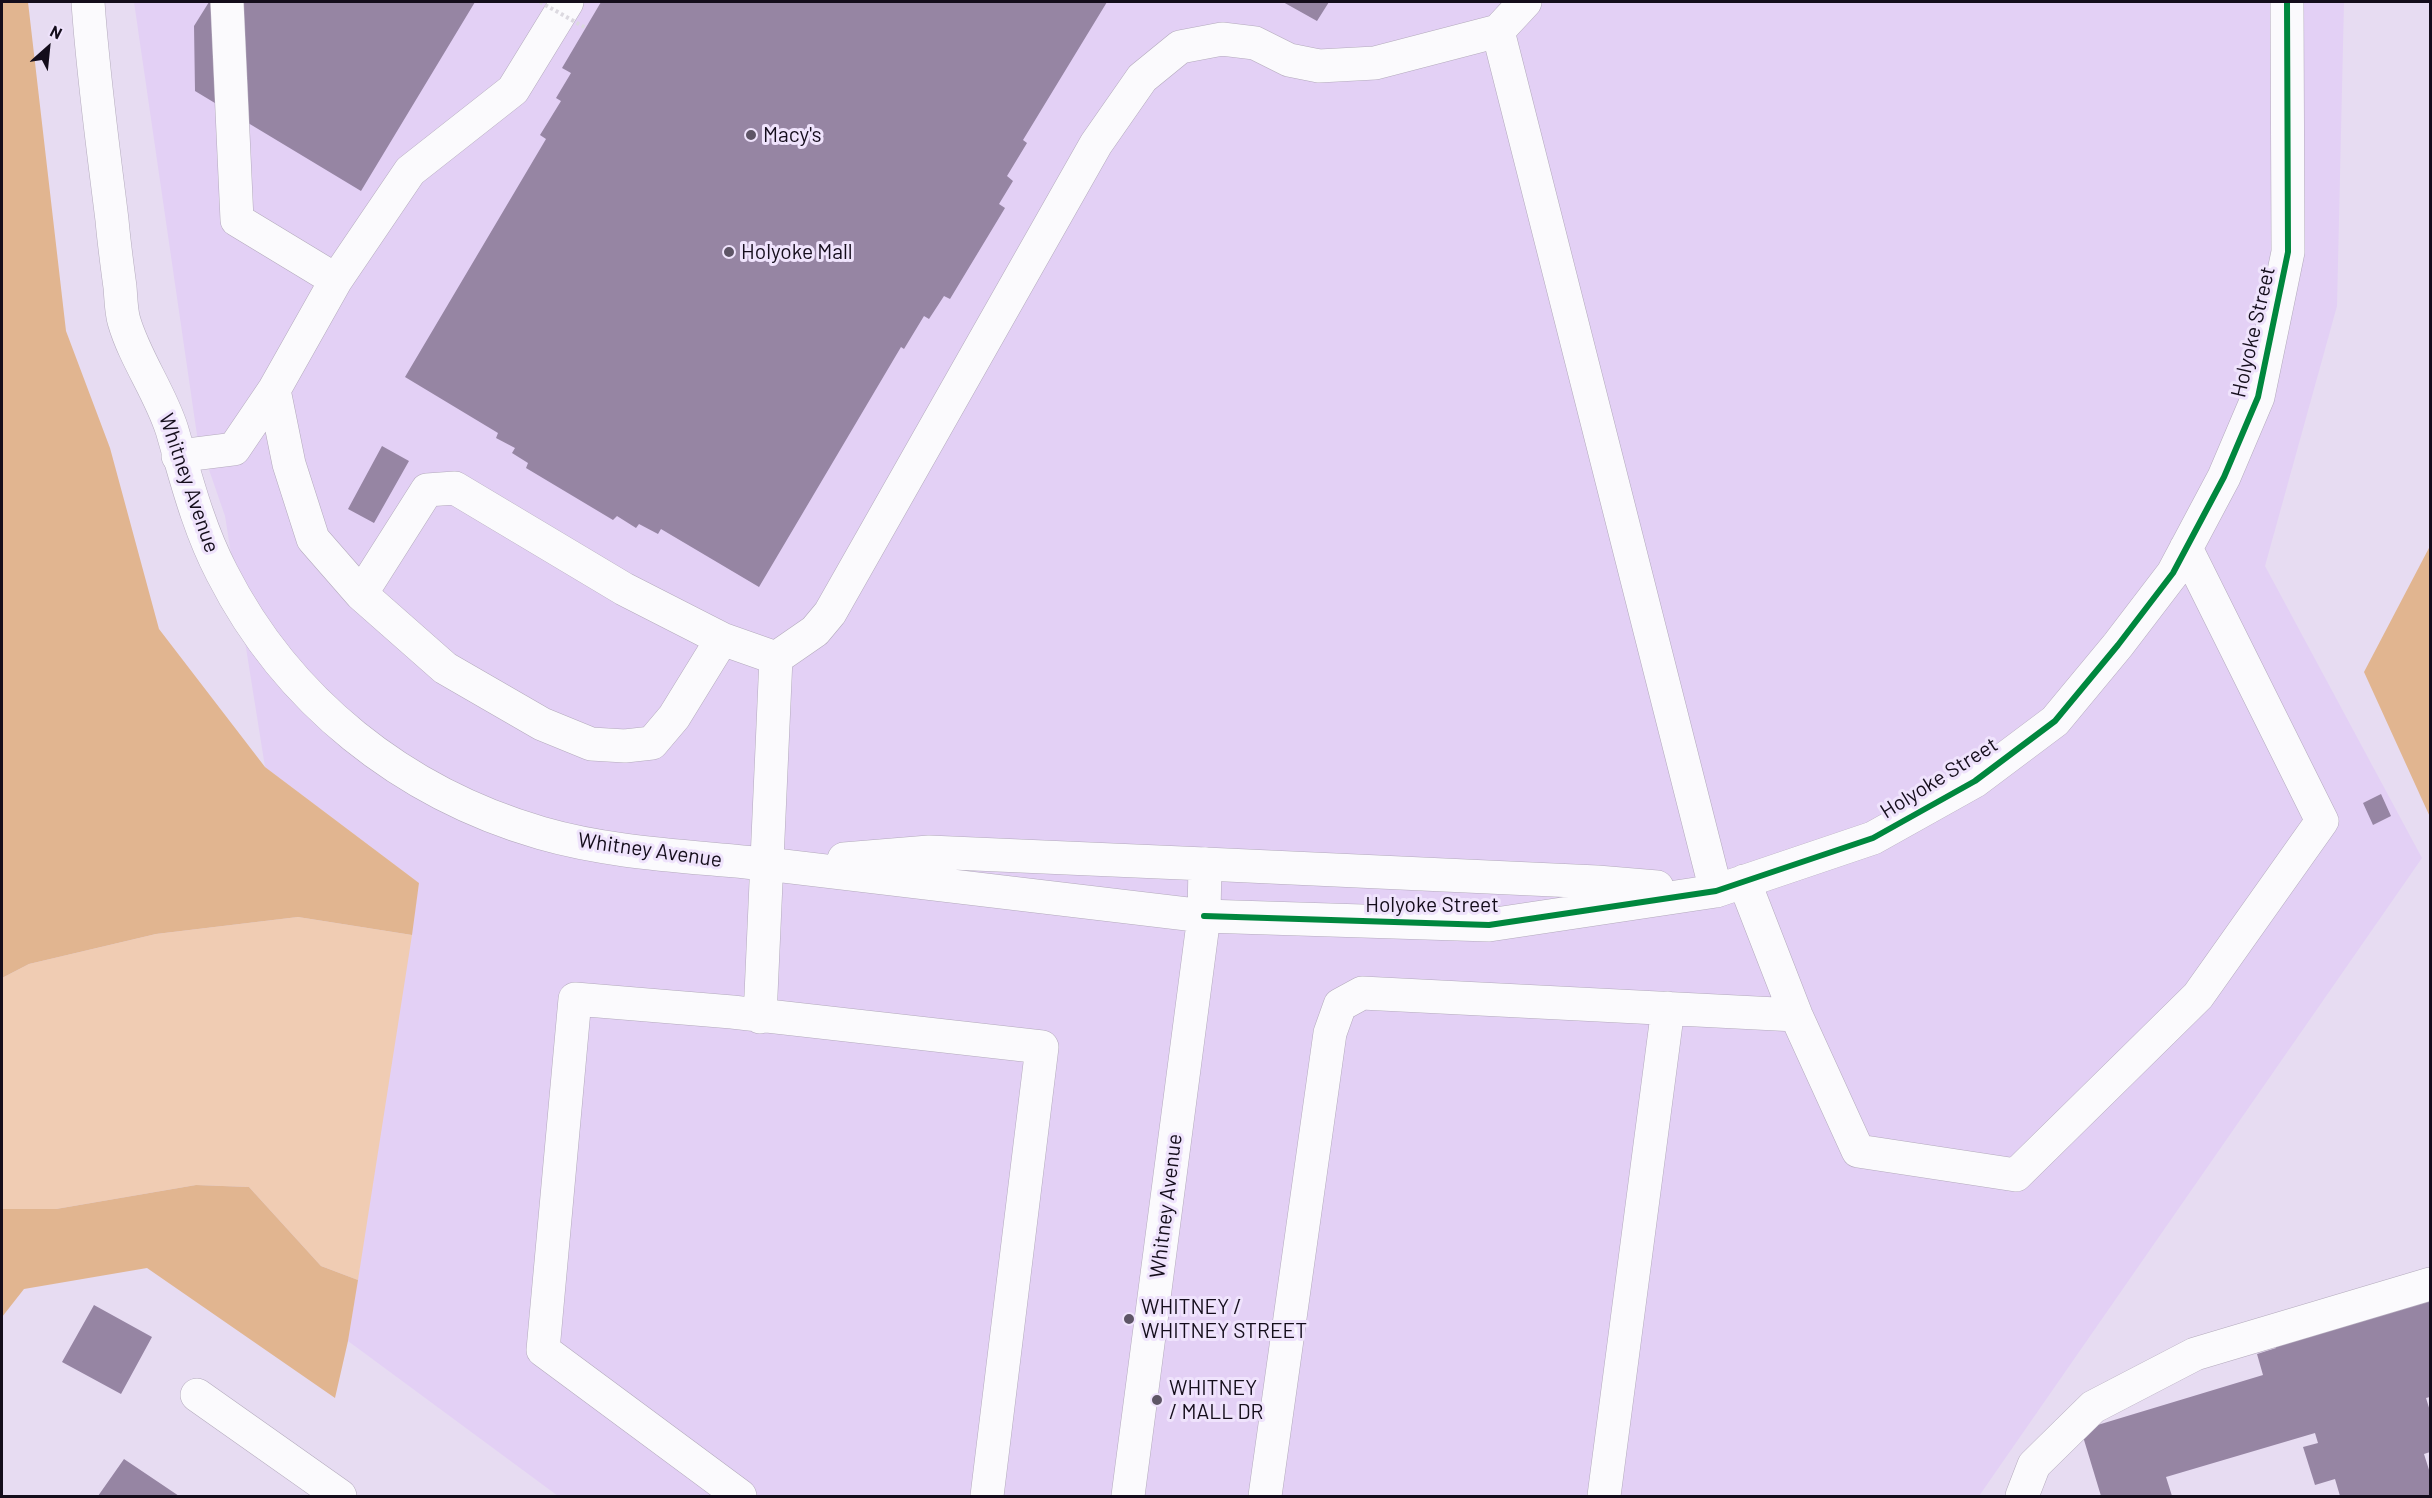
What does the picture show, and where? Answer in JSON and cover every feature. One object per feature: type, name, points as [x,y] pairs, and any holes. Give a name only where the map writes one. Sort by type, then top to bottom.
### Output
[{"type":"main road","name":"Whitney Avenue","points":[[88,2],[92,61],[124,320],[171,426],[196,514],[221,572],[254,627],[279,662],[318,706],[362,743],[398,769],[440,793],[481,812],[541,833],[646,854],[767,865],[1204,916]]},
{"type":"main road","points":[[227,2],[237,220],[336,280]]},
{"type":"main road","points":[[178,456],[234,449],[274,390],[336,280],[410,171],[513,90],[567,2]]},
{"type":"main road","points":[[776,658],[815,631],[830,613],[1096,144],[1142,78],[1180,48],[1222,39],[1255,43],[1289,60],[1318,66],[1375,63],[1498,31],[1525,2]]},
{"type":"main road","name":"Holyoke Street","points":[[1204,916],[1489,925],[1730,886],[1872,838],[1975,781],[2055,721],[2118,645],[2173,573],[2224,477],[2258,397],[2288,252],[2287,2]]},
{"type":"main road","points":[[1498,31],[1730,886],[1796,1015],[1858,1151],[2016,1175],[2198,996],[2322,820],[2186,548]]},
{"type":"main road","points":[[274,390],[289,464],[314,539],[361,594],[445,668],[542,724],[591,744],[625,746],[652,743],[674,717],[722,639]]},
{"type":"main road","points":[[361,594],[427,490],[455,488],[624,589],[722,639],[776,658]]},
{"type":"main road","points":[[760,1017],[776,658]]},
{"type":"main road","name":"Whitney Avenue","points":[[767,865],[928,852],[1205,864],[1204,916],[1128,1497]]},
{"type":"main road","name":"Holyoke Street","points":[[1205,864],[1730,886]]},
{"type":"main road","points":[[1265,1497],[1330,1033],[1340,1005],[1362,993],[1796,1015]]},
{"type":"main road","points":[[740,1497],[543,1350],[575,999],[732,1012],[760,1017],[1042,1047],[987,1497]]},
{"type":"main road","points":[[1604,1497],[1668,1008]]},
{"type":"main road","points":[[2022,1497],[2034,1465],[2093,1407],[2103,1401],[2195,1354],[2430,1284]]},
{"type":"main road","points":[[197,1395],[340,1497]]},
{"type":"path","points":[[540,2],[586,28]]},
{"type":"shaded area","points":[[2,2],[28,2],[66,331],[110,448],[159,629],[265,767],[419,883],[412,935],[298,917],[156,934],[29,964],[2,978]]},
{"type":"shaded area","name":"Holyoke Mall","points":[[134,2],[2344,2],[2337,306],[2265,566],[2422,858],[1979,1496],[558,1496],[348,1341],[419,883],[265,767],[225,516],[197,435]]},
{"type":"shaded area","points":[[2430,546],[2430,817],[2364,672]]},
{"type":"shaded area","points":[[298,917],[412,935],[358,1280],[321,1266],[249,1187],[196,1185],[56,1209],[2,1209],[2,978],[29,964],[156,934]]},
{"type":"shaded area","points":[[196,1185],[249,1187],[321,1266],[358,1280],[348,1341],[335,1398],[147,1268],[24,1289],[2,1317],[2,1209],[56,1209]]},
{"type":"building","points":[[209,2],[475,2],[361,191],[195,91],[194,26]]},
{"type":"building","name":"Holyoke Mall","points":[[601,2],[1107,2],[1023,140],[1027,143],[1007,176],[1013,181],[999,204],[1005,208],[950,299],[944,296],[929,319],[924,316],[904,349],[901,347],[759,587],[661,529],[658,534],[639,524],[636,528],[617,516],[613,520],[526,468],[528,463],[512,453],[515,448],[496,438],[498,433],[405,377],[546,139],[540,135],[561,101],[556,98],[571,73],[562,68]]},
{"type":"building","points":[[1283,2],[1329,2],[1317,21]]},
{"type":"building","points":[[382,446],[409,461],[374,523],[348,509]]},
{"type":"building","points":[[2381,794],[2391,816],[2373,825],[2363,803]]},
{"type":"building","points":[[2430,1297],[2430,1397],[2426,1398],[2430,1411],[2430,1452],[2424,1454],[2430,1473],[2430,1496],[2340,1496],[2335,1479],[2315,1485],[2303,1447],[2318,1443],[2315,1433],[2166,1477],[2172,1496],[2101,1496],[2081,1430],[2263,1375],[2257,1354],[2276,1348],[2274,1339]]},
{"type":"building","points":[[94,1305],[152,1337],[121,1394],[62,1362]]},
{"type":"building","points":[[124,1459],[179,1496],[98,1496]]},
{"type":"cycle path","points":[[1204,916],[1489,925],[1716,891],[1873,838],[1975,781],[2055,721],[2118,645],[2173,573],[2224,477],[2258,397],[2288,252],[2287,2]]},
{"type":"place","name":"Macy's","points":[[751,135]]},
{"type":"place","name":"Holyoke Mall","points":[[729,252]]},
{"type":"place","name":"WHITNEY / WHITNEY STREET","points":[[1129,1319]]},
{"type":"place","name":"WHITNEY / MALL DR","points":[[1157,1400]]}]
